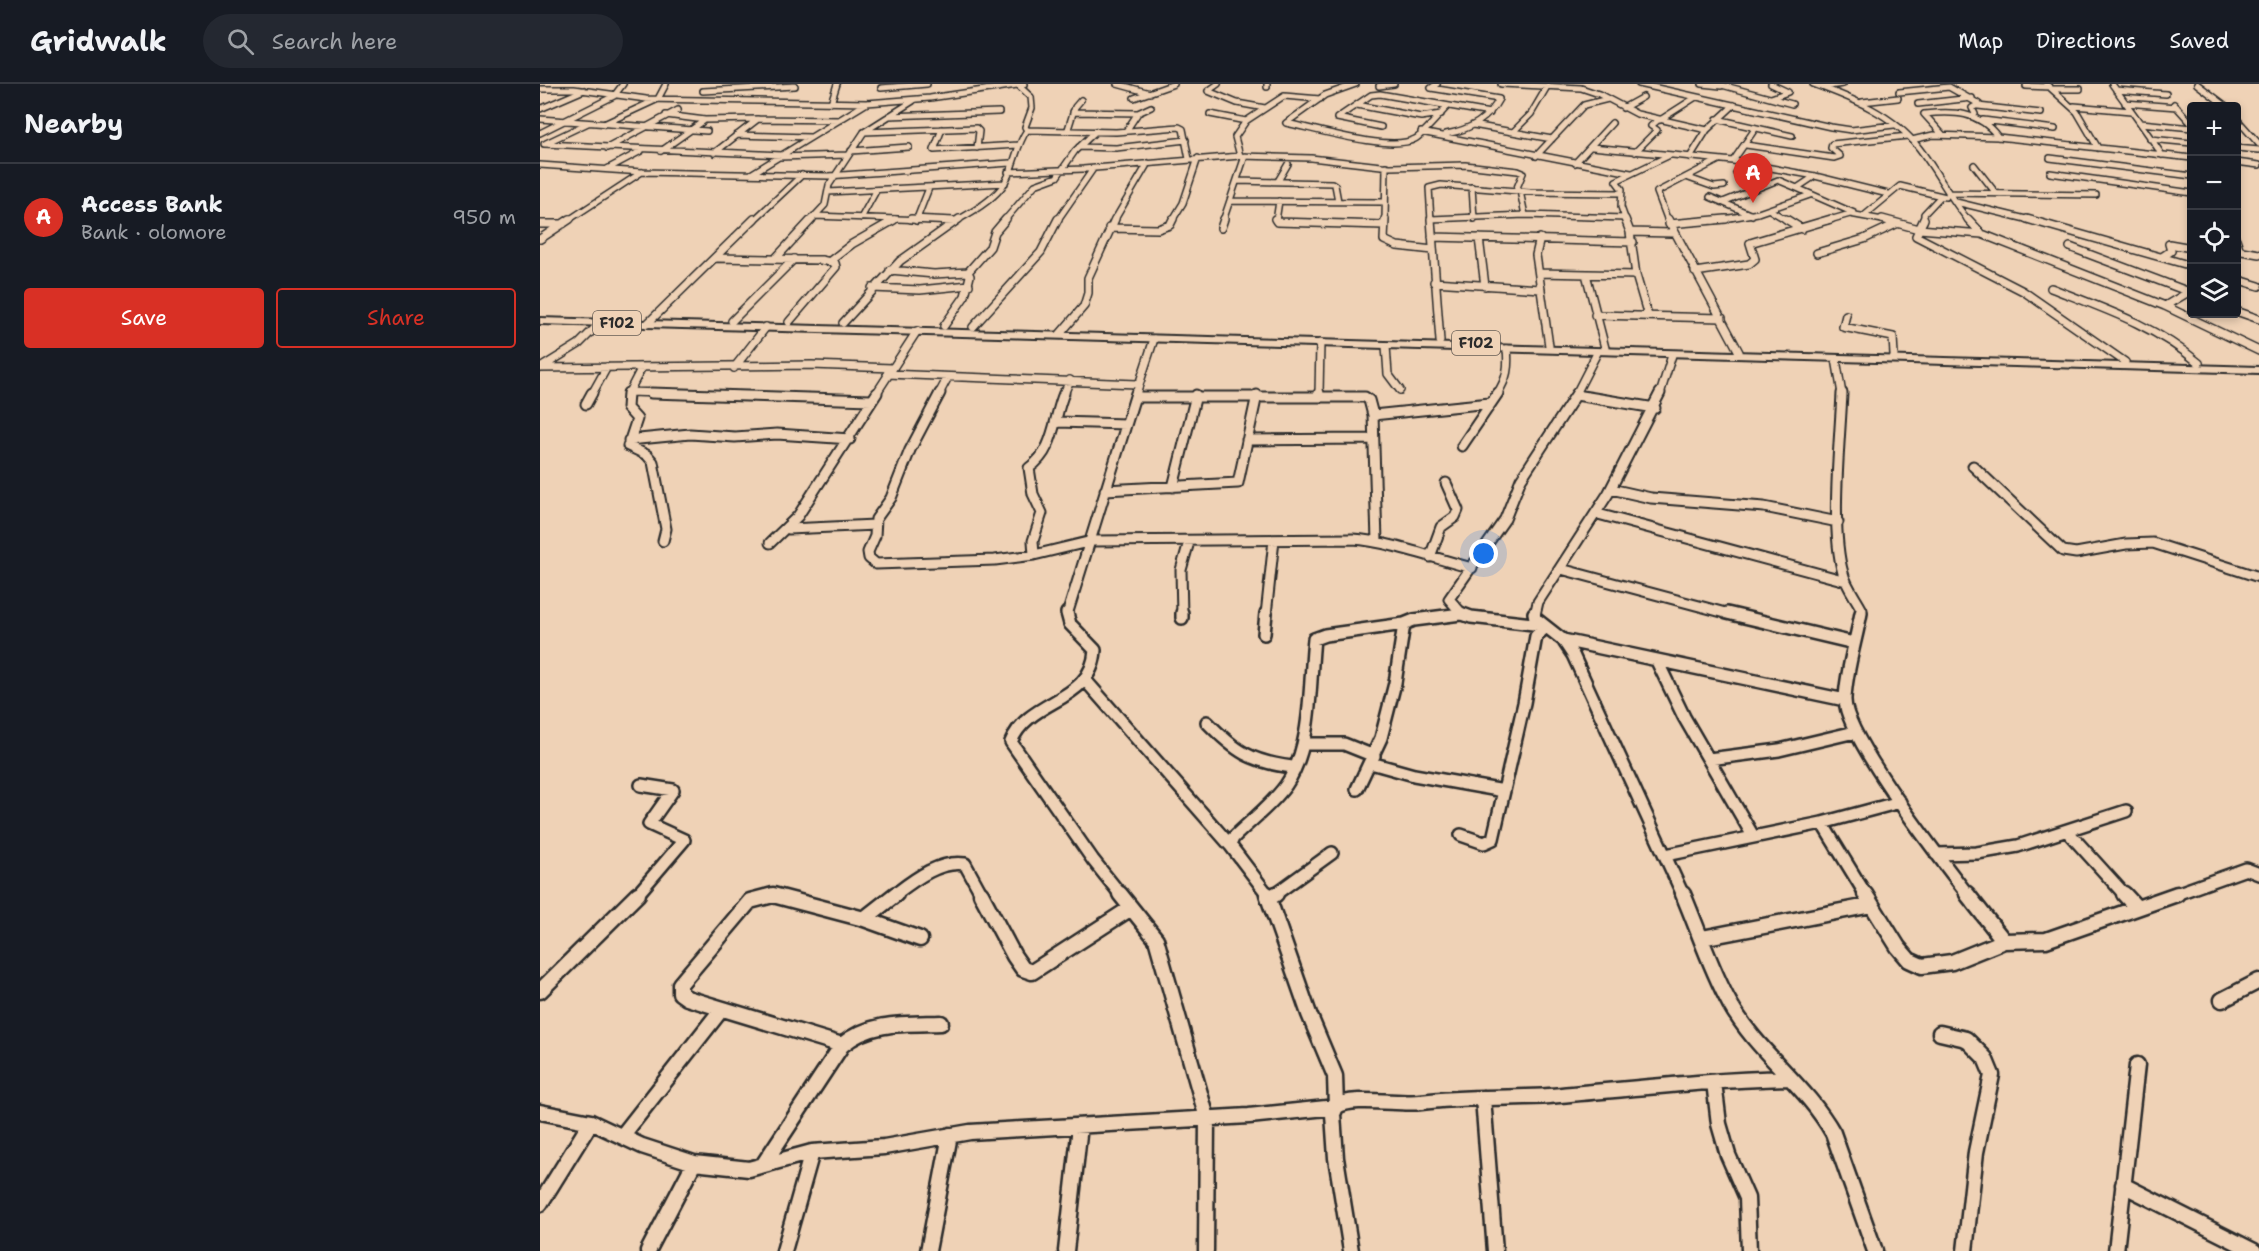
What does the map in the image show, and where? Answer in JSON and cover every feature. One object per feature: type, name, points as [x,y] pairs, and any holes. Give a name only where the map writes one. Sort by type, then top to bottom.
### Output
[{"type":"main road","name":"F102","points":[[694,324],[711,320],[843,323],[973,327],[1154,339],[1507,349],[1894,355],[2199,363],[2259,368]]},
{"type":"main road","name":"F102","points":[[540,321],[1440,341],[1672,355],[2259,368]]},
{"type":"street","points":[[540,88],[544,84]]},
{"type":"street","points":[[540,134],[614,96],[623,84]]},
{"type":"street","points":[[604,124],[658,99],[666,84]]},
{"type":"street","points":[[831,102],[837,84]]},
{"type":"street","points":[[878,102],[881,86],[927,84]]},
{"type":"street","points":[[540,88],[584,90],[614,96],[658,99],[867,103],[915,100],[1021,84],[1031,97],[1032,108],[1025,126],[1027,130],[1017,145],[1005,183],[976,210],[954,221],[891,270],[872,288],[843,323]]},
{"type":"street","points":[[1117,84],[1150,93]]},
{"type":"street","points":[[1134,98],[1174,84]]},
{"type":"street","points":[[1218,84],[1208,91],[1237,103],[1265,108]]},
{"type":"street","points":[[1356,84],[1326,94],[1286,123],[1364,140],[1402,144],[1414,141],[1448,106]]},
{"type":"street","points":[[1379,86],[1394,84]]},
{"type":"street","points":[[1437,84],[1431,88],[1502,95],[1520,86]]},
{"type":"street","points":[[1501,84],[1581,88],[1623,108],[1659,120],[1707,130]]},
{"type":"street","points":[[1640,84],[1805,123],[1844,129],[1894,125]]},
{"type":"street","points":[[1702,84],[1720,85],[1792,104]]},
{"type":"street","points":[[1768,98],[1788,92],[1771,84]]},
{"type":"street","points":[[1813,84],[1862,102],[1910,138],[1949,197],[1982,234]]},
{"type":"street","points":[[1822,87],[1843,84]]},
{"type":"street","points":[[2112,84],[2162,155]]},
{"type":"street","points":[[2197,84],[2221,102]]},
{"type":"street","points":[[703,91],[795,85],[787,102]]},
{"type":"street","points":[[1513,132],[1531,114],[1548,85]]},
{"type":"street","points":[[2026,86],[2080,89]]},
{"type":"street","points":[[2050,86],[2074,106],[2091,130],[2098,148]]},
{"type":"street","points":[[1862,102],[1949,87],[1972,98],[1978,106]]},
{"type":"street","points":[[540,109],[584,90]]},
{"type":"street","points":[[1431,102],[1444,90]]},
{"type":"street","points":[[2116,90],[2164,92],[2187,120]]},
{"type":"street","points":[[1386,123],[1337,118],[1371,95],[1380,94],[1490,112]]},
{"type":"street","points":[[1221,228],[1237,181],[1242,156],[1235,137],[1246,121],[1288,95],[1320,99]]},
{"type":"street","points":[[1438,134],[1465,132],[1490,112],[1502,95]]},
{"type":"street","points":[[1623,108],[1643,97]]},
{"type":"street","points":[[1635,152],[1656,130],[1651,126],[1696,97]]},
{"type":"street","points":[[1918,104],[1972,98]]},
{"type":"street","points":[[1536,156],[1585,104],[1608,99]]},
{"type":"street","points":[[775,259],[828,199],[828,192],[836,175],[864,132],[886,116],[915,100]]},
{"type":"street","points":[[1068,129],[1072,114],[1081,100]]},
{"type":"street","points":[[814,108],[821,102]]},
{"type":"street","points":[[750,174],[867,103]]},
{"type":"street","points":[[2125,103],[2177,107]]},
{"type":"street","points":[[1357,105],[1421,117],[1441,114]]},
{"type":"street","points":[[1690,157],[1707,130],[1734,105]]},
{"type":"street","points":[[1998,137],[1993,127],[1975,114],[1972,108],[1978,106],[2041,113]]},
{"type":"street","points":[[2074,106],[2131,111]]},
{"type":"street","points":[[1072,114],[1138,113],[1151,107]]},
{"type":"street","points":[[607,148],[678,110]]},
{"type":"street","points":[[1364,140],[1396,114],[1391,111]]},
{"type":"street","points":[[886,116],[999,112]]},
{"type":"street","points":[[799,119],[807,113]]},
{"type":"street","points":[[1126,131],[1138,113]]},
{"type":"street","points":[[954,114],[933,149],[1017,145]]},
{"type":"street","points":[[1210,114],[1246,121]]},
{"type":"street","points":[[1943,135],[1924,114],[1975,114]]},
{"type":"street","points":[[666,116],[705,120],[840,120]]},
{"type":"street","points":[[540,119],[707,131]]},
{"type":"street","points":[[714,153],[758,119]]},
{"type":"street","points":[[1718,119],[1792,136]]},
{"type":"street","points":[[1983,119],[2055,129]]},
{"type":"street","points":[[661,151],[705,120]]},
{"type":"street","points":[[541,143],[553,140],[588,123]]},
{"type":"street","points":[[1575,163],[1612,123]]},
{"type":"street","points":[[2141,123],[2187,126]]},
{"type":"street","points":[[2241,124],[2259,144]]},
{"type":"street","points":[[1473,125],[1552,139]]},
{"type":"street","points":[[1027,130],[1068,129],[1116,132],[1179,127],[1183,129],[1189,159]]},
{"type":"street","points":[[864,132],[978,129],[977,148]]},
{"type":"street","points":[[1732,161],[1746,146],[1755,129]]},
{"type":"street","points":[[1844,129],[1859,141]]},
{"type":"street","points":[[891,270],[934,274],[968,272],[990,247],[995,232],[1035,185],[1042,184],[1066,170],[1079,147],[1096,130]]},
{"type":"street","points":[[1116,132],[1119,138],[1116,148]]},
{"type":"street","points":[[1421,132],[1630,173]]},
{"type":"street","points":[[1465,132],[1464,138],[1469,143]]},
{"type":"street","points":[[2241,134],[2251,135]]},
{"type":"street","points":[[736,135],[811,137]]},
{"type":"street","points":[[1746,146],[1834,159],[1840,156],[1831,148],[1832,144],[1943,135],[1998,137],[2187,158]]},
{"type":"street","points":[[2150,139],[2187,143]]},
{"type":"street","points":[[1079,147],[1116,148],[1186,140]]},
{"type":"street","points":[[541,143],[641,151],[780,156],[850,153],[909,147]]},
{"type":"street","points":[[1592,147],[1732,161],[1815,176],[1888,194]]},
{"type":"street","points":[[2241,148],[2259,150]]},
{"type":"street","points":[[960,149],[961,165]]},
{"type":"street","points":[[607,169],[641,151]]},
{"type":"street","points":[[732,160],[739,154]]},
{"type":"street","points":[[1648,316],[1636,275],[1633,242],[1621,207],[1621,193],[1616,181],[1670,155]]},
{"type":"street","points":[[1008,172],[1093,169],[1198,158],[1242,156],[1296,157],[1386,166],[1465,165],[1523,173],[1518,190],[1525,215]]},
{"type":"street","points":[[1109,228],[1158,229],[1170,225],[1183,203],[1198,158]]},
{"type":"street","points":[[2050,158],[2187,175]]},
{"type":"street","points":[[1719,160],[1657,192],[1672,233],[1722,318],[1739,352]]},
{"type":"street","points":[[540,165],[642,172],[802,176],[1010,163]]},
{"type":"street","points":[[1062,332],[1084,306],[1088,293],[1088,278],[1109,228],[1148,163]]},
{"type":"street","points":[[2241,163],[2259,165]]},
{"type":"street","points":[[1278,181],[1288,164]]},
{"type":"street","points":[[1974,165],[1995,192]]},
{"type":"street","points":[[1386,166],[1383,202],[1385,243],[1433,250]]},
{"type":"street","points":[[718,173],[725,167]]},
{"type":"street","points":[[973,327],[1041,252],[1054,225],[1093,169]]},
{"type":"street","points":[[540,239],[642,172]]},
{"type":"street","points":[[1736,173],[1764,185]]},
{"type":"street","points":[[2050,173],[2187,192]]},
{"type":"street","points":[[647,324],[751,224],[761,211],[802,176]]},
{"type":"street","points":[[1797,188],[1815,176]]},
{"type":"street","points":[[1686,177],[1714,187],[1724,186]]},
{"type":"street","points":[[1723,202],[1780,180],[1857,214],[1919,229],[1982,234],[2165,306],[2259,351]]},
{"type":"street","points":[[1237,181],[1332,183],[1335,185],[1338,201]]},
{"type":"street","points":[[828,192],[1005,183]]},
{"type":"street","points":[[1440,341],[1440,315],[1434,282],[1429,188],[1441,185],[1621,193]]},
{"type":"street","points":[[1865,215],[1900,186],[1949,197],[2187,264]]},
{"type":"street","points":[[1472,187],[1474,219]]},
{"type":"street","points":[[916,221],[929,188]]},
{"type":"street","points":[[861,218],[876,191]]},
{"type":"street","points":[[2096,195],[1995,192],[1949,197],[1924,214],[1924,222],[1916,236],[2023,291],[2125,362]]},
{"type":"street","points":[[1669,224],[1730,221],[1770,210],[1810,195]]},
{"type":"street","points":[[1710,197],[1752,215]]},
{"type":"street","points":[[1230,201],[1383,202]]},
{"type":"street","points":[[1279,201],[1275,219],[1277,222],[1315,221],[1383,225]]},
{"type":"street","points":[[1770,210],[1803,229]]},
{"type":"street","points":[[1695,272],[1754,262],[1750,243],[1857,214]]},
{"type":"street","points":[[1431,219],[1474,219],[1525,215],[1625,218]]},
{"type":"street","points":[[814,216],[954,221]]},
{"type":"street","points":[[716,258],[830,261],[852,244],[894,220]]},
{"type":"street","points":[[540,224],[563,224]]},
{"type":"street","points":[[1817,253],[1864,239],[1896,224]]},
{"type":"street","points":[[1630,232],[1672,233]]},
{"type":"street","points":[[1432,237],[1633,242]]},
{"type":"street","points":[[1479,238],[1485,286]]},
{"type":"street","points":[[1540,238],[1536,255],[1549,346]]},
{"type":"street","points":[[2162,257],[2171,250],[2169,244],[2187,247]]},
{"type":"street","points":[[2070,248],[2187,291]]},
{"type":"street","points":[[2241,251],[2259,254]]},
{"type":"street","points":[[732,321],[794,260]]},
{"type":"street","points":[[789,322],[836,267],[830,261]]},
{"type":"street","points":[[944,326],[961,303],[969,285],[968,272]]},
{"type":"street","points":[[1539,273],[1636,275]]},
{"type":"street","points":[[1461,614],[1449,600],[1505,519],[1526,470],[1576,395],[1601,350],[1586,274]]},
{"type":"street","points":[[2241,280],[2259,275]]},
{"type":"street","points":[[2241,280],[2259,286]]},
{"type":"street","points":[[1434,282],[1541,289]]},
{"type":"street","points":[[872,288],[920,290],[969,285]]},
{"type":"street","points":[[2051,288],[2149,327],[2174,342],[2199,363]]},
{"type":"street","points":[[2165,306],[2187,294]]},
{"type":"street","points":[[2241,313],[2259,319]]},
{"type":"street","points":[[1595,315],[1722,318]]},
{"type":"street","points":[[1846,315],[1844,327],[1893,338],[1894,355]]},
{"type":"street","points":[[540,368],[579,344],[601,322]]},
{"type":"street","points":[[734,368],[766,327]]},
{"type":"street","points":[[770,543],[789,529],[850,439],[871,400],[917,331]]},
{"type":"street","points":[[1154,339],[1137,384],[1136,397],[1129,406],[1126,424],[1092,541],[1067,609],[1067,619],[1095,650],[1094,669],[1086,681],[1025,722],[1011,736],[1011,741],[1093,860],[1155,939],[1163,958],[1207,1118],[1206,1251]]},
{"type":"street","points":[[1319,396],[1320,344]]},
{"type":"street","points":[[1386,346],[1388,374],[1400,390]]},
{"type":"street","points":[[1462,446],[1508,375],[1507,349]]},
{"type":"street","points":[[1672,355],[1665,386],[1655,408],[1598,514],[1534,610],[1535,618],[1563,639],[1573,656],[1666,855],[1737,1016],[1833,1133],[1875,1251]]},
{"type":"street","points":[[1836,359],[1842,387],[1838,522],[1846,581],[1856,594],[1862,610],[1845,700],[1855,732],[1900,802],[1936,854],[2004,941]]},
{"type":"street","points":[[540,368],[734,368],[812,365],[948,377],[1137,384]]},
{"type":"street","points":[[586,404],[607,367]]},
{"type":"street","points":[[642,367],[628,393],[627,408],[637,419],[628,440],[630,449],[646,455],[653,462],[666,529],[663,541]]},
{"type":"street","points":[[948,377],[906,457],[891,498],[875,525],[875,536],[868,552],[872,562],[880,566],[1034,555],[1092,541],[1274,540],[1377,541],[1390,547],[1472,568]]},
{"type":"street","points":[[1034,555],[1033,540],[1042,513],[1033,494],[1029,468],[1041,460],[1058,422],[1057,410],[1070,381]]},
{"type":"street","points":[[628,393],[871,400]]},
{"type":"street","points":[[1136,397],[1196,395],[1365,397],[1369,400],[1373,415],[1377,541]]},
{"type":"street","points":[[1173,487],[1196,395]]},
{"type":"street","points":[[1106,490],[1238,483],[1257,395]]},
{"type":"street","points":[[1576,395],[1655,408]]},
{"type":"street","points":[[1373,415],[1490,403]]},
{"type":"street","points":[[1058,422],[1103,426],[1126,424]]},
{"type":"street","points":[[628,440],[690,434],[731,437],[777,434],[850,439]]},
{"type":"street","points":[[1247,440],[1372,439]]},
{"type":"street","points":[[1973,466],[2004,498],[2063,550],[2076,553],[2126,544],[2153,543],[2259,577]]},
{"type":"street","points":[[1430,557],[1441,526],[1455,517],[1458,510],[1446,483]]},
{"type":"street","points":[[1611,489],[1651,498],[1764,507],[1838,522]]},
{"type":"street","points":[[1598,514],[1846,581]]},
{"type":"street","points":[[789,529],[829,529],[875,525]]},
{"type":"street","points":[[1263,634],[1274,540]]},
{"type":"street","points":[[1182,618],[1181,570],[1189,542]]},
{"type":"street","points":[[1561,569],[1679,602],[1854,643]]},
{"type":"street","points":[[1230,845],[1233,838],[1285,786],[1292,767],[1298,761],[1303,744],[1314,639],[1325,635],[1461,614],[1546,626]]},
{"type":"street","points":[[1357,789],[1372,759],[1395,683],[1404,624]]},
{"type":"street","points":[[1461,835],[1484,843],[1493,839],[1524,703],[1536,636],[1546,626]]},
{"type":"street","points":[[1563,639],[1845,700]]},
{"type":"street","points":[[1657,661],[1684,717],[1753,836]]},
{"type":"street","points":[[1086,681],[1230,845],[1270,898],[1309,1014],[1335,1076],[1336,1107],[1333,1114],[1336,1158],[1351,1251]]},
{"type":"street","points":[[1207,722],[1241,755],[1266,765],[1292,767]]},
{"type":"street","points":[[1709,759],[1779,750],[1855,732]]},
{"type":"street","points":[[1303,744],[1344,744],[1372,759],[1414,775],[1504,791]]},
{"type":"street","points":[[542,986],[624,910],[684,840],[649,824],[673,790],[641,785]]},
{"type":"street","points":[[1666,855],[1822,822],[1900,802]]},
{"type":"street","points":[[1936,854],[1977,853],[2007,848],[2068,832],[2126,811]]},
{"type":"street","points":[[1822,822],[1898,947],[1908,960],[1922,966],[1952,962],[2004,941],[2046,940],[2246,869],[2259,874]]},
{"type":"street","points":[[2068,832],[2136,907]]},
{"type":"street","points":[[1270,898],[1332,854]]},
{"type":"street","points":[[864,919],[932,870],[949,861],[958,860],[965,864],[1014,956],[1023,969],[1032,972],[1131,908]]},
{"type":"street","points":[[2246,869],[2259,883]]},
{"type":"street","points":[[842,1045],[687,998],[680,993],[680,984],[750,901],[773,895],[864,919],[920,939]]},
{"type":"street","points":[[1702,938],[1785,924],[1872,905]]},
{"type":"street","points":[[2222,1000],[2259,981]]},
{"type":"street","points":[[622,1136],[721,1010]]},
{"type":"street","points":[[763,1165],[842,1045],[853,1034],[876,1025],[941,1023]]},
{"type":"street","points":[[1940,1033],[1966,1039],[1985,1058],[1992,1075],[1976,1152],[1965,1251]]},
{"type":"street","points":[[2116,1251],[2137,1065]]},
{"type":"street","points":[[540,1112],[591,1122],[642,1146],[694,1162],[749,1169],[812,1152],[884,1147],[950,1135],[1207,1118],[1336,1107],[1353,1102],[1414,1103],[1460,1097],[1546,1096],[1714,1082],[1716,1080],[1790,1078]]},
{"type":"street","points":[[1714,1082],[1719,1124],[1728,1155],[1747,1198],[1749,1251]]},
{"type":"street","points":[[1483,1098],[1495,1251]]},
{"type":"street","points":[[540,1204],[591,1122]]},
{"type":"street","points":[[1066,1251],[1080,1126]]},
{"type":"street","points":[[928,1251],[950,1135]]},
{"type":"street","points":[[784,1251],[812,1152]]},
{"type":"street","points":[[648,1251],[694,1162]]},
{"type":"street","points":[[2123,1185],[2254,1251]]},
{"type":"place","name":"Access Bank","points":[[1753,203]]}]
